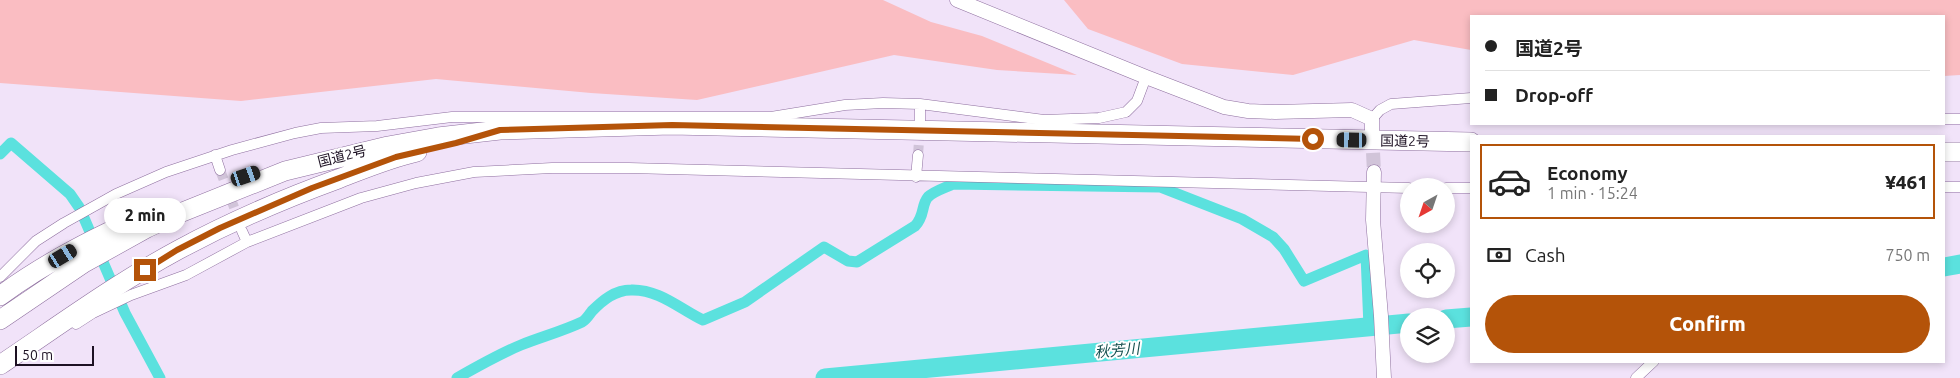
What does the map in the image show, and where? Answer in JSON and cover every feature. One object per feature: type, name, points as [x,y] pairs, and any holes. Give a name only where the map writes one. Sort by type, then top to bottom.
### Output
[{"type":"highway","name":"国道2号","points":[[80,255],[108,240],[147,228],[285,171],[388,146],[438,137],[500,130],[672,125],[1470,142]]},
{"type":"highway","points":[[0,366],[31,345],[134,286],[177,250],[220,228],[312,188],[396,157],[456,143],[500,130]]},
{"type":"highway","points":[[1945,152],[1960,152]]},
{"type":"highway","points":[[0,296],[21,280],[80,255]]},
{"type":"highway","points":[[0,320],[80,255]]},
{"type":"street","points":[[957,0],[1224,107],[1248,111],[1274,112],[1352,110],[1372,125],[1380,110],[1391,104],[1470,98]]},
{"type":"street","points":[[0,277],[36,241],[116,194],[166,172],[215,156],[295,133],[321,128],[377,126],[452,117],[771,117],[844,105],[882,103],[920,104],[1044,120],[1099,118],[1126,112],[1138,101],[1146,77]]},
{"type":"street","points":[[920,104],[920,121]]},
{"type":"street","points":[[1945,119],[1960,119]]},
{"type":"street","points":[[916,176],[918,155]]},
{"type":"street","points":[[215,156],[220,170]]},
{"type":"street","points":[[134,286],[186,275],[247,242],[361,198],[416,183],[474,172],[552,168],[629,168],[1188,181],[1400,188]]},
{"type":"street","points":[[1374,172],[1375,188],[1372,220],[1381,316],[1384,378]]},
{"type":"street","points":[[1945,187],[1960,187]]},
{"type":"street","points":[[1455,188],[1470,188]]},
{"type":"street","points":[[242,231],[247,242]]},
{"type":"street","points":[[1636,378],[1652,363]]},
{"type":"shaded area","points":[[0,0],[883,0],[931,22],[982,36],[1077,75],[997,70],[894,55],[697,100],[591,93],[436,79],[241,101],[0,83]]},
{"type":"shaded area","points":[[1064,0],[1960,0],[1960,75],[1945,76],[1945,15],[1470,15],[1470,50],[1414,40],[1293,75],[1182,64],[1088,29]]},
{"type":"waterway","points":[[0,154],[11,143],[70,194],[79,207]]},
{"type":"waterway","points":[[457,378],[513,349],[582,322],[600,303],[610,296],[625,290],[641,291],[660,296],[703,320],[745,302],[824,247],[848,261],[857,262],[915,226],[928,197],[936,191],[953,184],[1160,187],[1242,219],[1273,237],[1284,249],[1304,281],[1366,255],[1369,327]]},
{"type":"waterway","points":[[84,218],[125,313],[160,378]]},
{"type":"waterway","name":"秋芳川","points":[[1945,267],[1960,264]]},
{"type":"waterway","name":"秋芳川","points":[[1455,318],[1470,317]]},
{"type":"waterway","name":"秋芳川","points":[[825,378],[1400,324]]},
{"type":"tunnel","points":[[918,155],[920,127]]},
{"type":"tunnel","points":[[1372,132],[1374,172]]},
{"type":"tunnel","points":[[220,170],[240,223]]},
{"type":"route","points":[[145,270],[177,250],[220,228],[312,188],[396,157],[456,143],[500,130],[672,125],[1313,139]]}]
